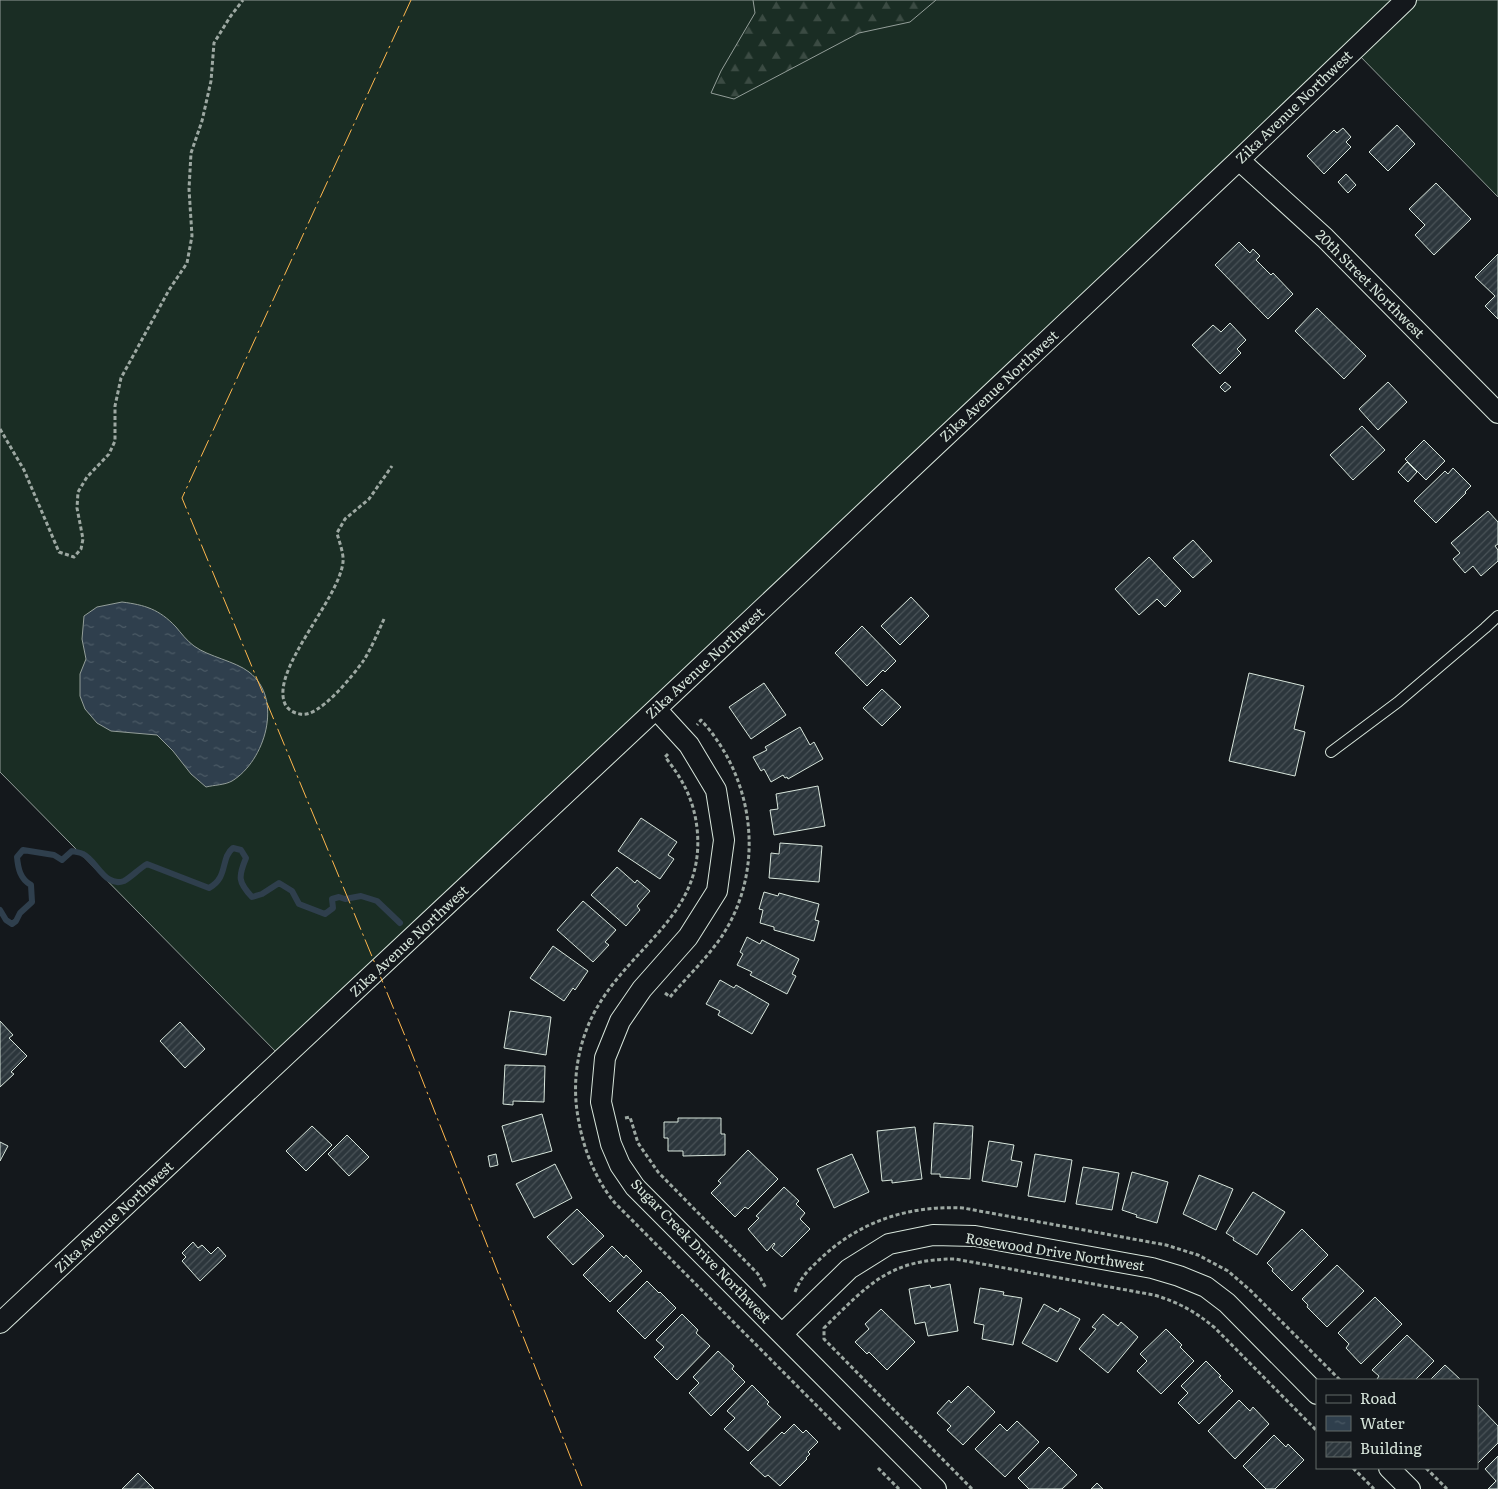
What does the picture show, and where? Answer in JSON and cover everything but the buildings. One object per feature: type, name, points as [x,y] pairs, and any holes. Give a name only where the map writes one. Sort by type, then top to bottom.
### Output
[{"type":"street","name":"Zika Avenue Northwest","points":[[0,1323],[656,709],[1239,160],[1406,0]]},
{"type":"street","name":"20th Street Northwest","points":[[1239,160],[1325,238],[1498,413]]},
{"type":"street","name":"Sugar Creek Drive Northwest","points":[[656,709],[690,745],[716,790],[724,840],[717,891],[688,937],[642,989],[620,1020],[605,1058],[601,1102],[611,1144],[620,1165],[635,1187],[936,1489]]},
{"type":"street","name":"Rosewood Drive Northwest","points":[[782,1334],[849,1269],[889,1244],[932,1235],[975,1236],[1152,1268],[1206,1287],[1247,1322],[1316,1393]]},
{"type":"street","points":[[1390,1469],[1410,1489]]},
{"type":"lane","points":[[1331,752],[1398,702],[1498,616]]},
{"type":"path","points":[[0,429],[24,470],[59,552],[74,557],[81,549],[83,539],[77,508],[78,492],[87,477],[109,454],[115,440],[115,406],[121,378],[169,290],[187,263],[192,236],[188,189],[191,153],[202,121],[211,81],[214,43],[243,0]]},
{"type":"path","points":[[384,619],[359,666],[318,710],[304,716],[293,713],[285,705],[282,692],[288,668],[337,580],[343,561],[337,532],[345,519],[369,499],[392,466]]},
{"type":"path","points":[[665,757],[678,773],[687,789],[695,812],[698,835],[697,861],[690,885],[681,904],[613,984],[600,1003],[585,1035],[575,1088],[581,1135],[594,1170],[615,1203],[842,1431]]},
{"type":"path","points":[[972,1489],[824,1339],[824,1328],[864,1288],[887,1273],[911,1263],[955,1259],[1154,1295],[1175,1302],[1196,1313],[1215,1328],[1316,1430]]},
{"type":"path","points":[[878,1468],[900,1489]]},
{"type":"path","points":[[1354,1469],[1374,1489]]},
{"type":"path","points":[[1427,1469],[1447,1489]]},
{"type":"green space","points":[[0,0],[1498,0],[1498,197],[1354,50],[283,1059],[0,772]]},
{"type":"green space","points":[[753,0],[936,0],[910,22],[859,33],[734,99],[711,93],[721,71],[755,13]]},
{"type":"water","points":[[122,602],[145,606],[158,612],[170,621],[194,646],[243,668],[260,684],[266,698],[268,713],[266,729],[254,759],[244,772],[232,781],[206,787],[191,774],[173,751],[157,735],[111,731],[97,723],[85,709],[80,696],[80,674],[86,659],[82,639],[84,616],[97,607]]},
{"type":"waterway","points":[[0,910],[6,920],[12,924],[32,902],[31,885],[27,883],[20,873],[18,865],[17,857],[23,850],[54,855],[62,860],[72,851],[80,853],[88,857],[112,881],[124,881],[147,864],[209,888],[219,879],[229,852],[233,848],[241,850],[246,858],[241,879],[244,887],[252,897],[262,894],[279,883],[292,891],[299,904],[325,914],[333,908],[332,899],[361,896],[377,901],[400,923]]},
{"type":"power","points":[[411,0],[182,498],[405,1036],[583,1489]]}]
